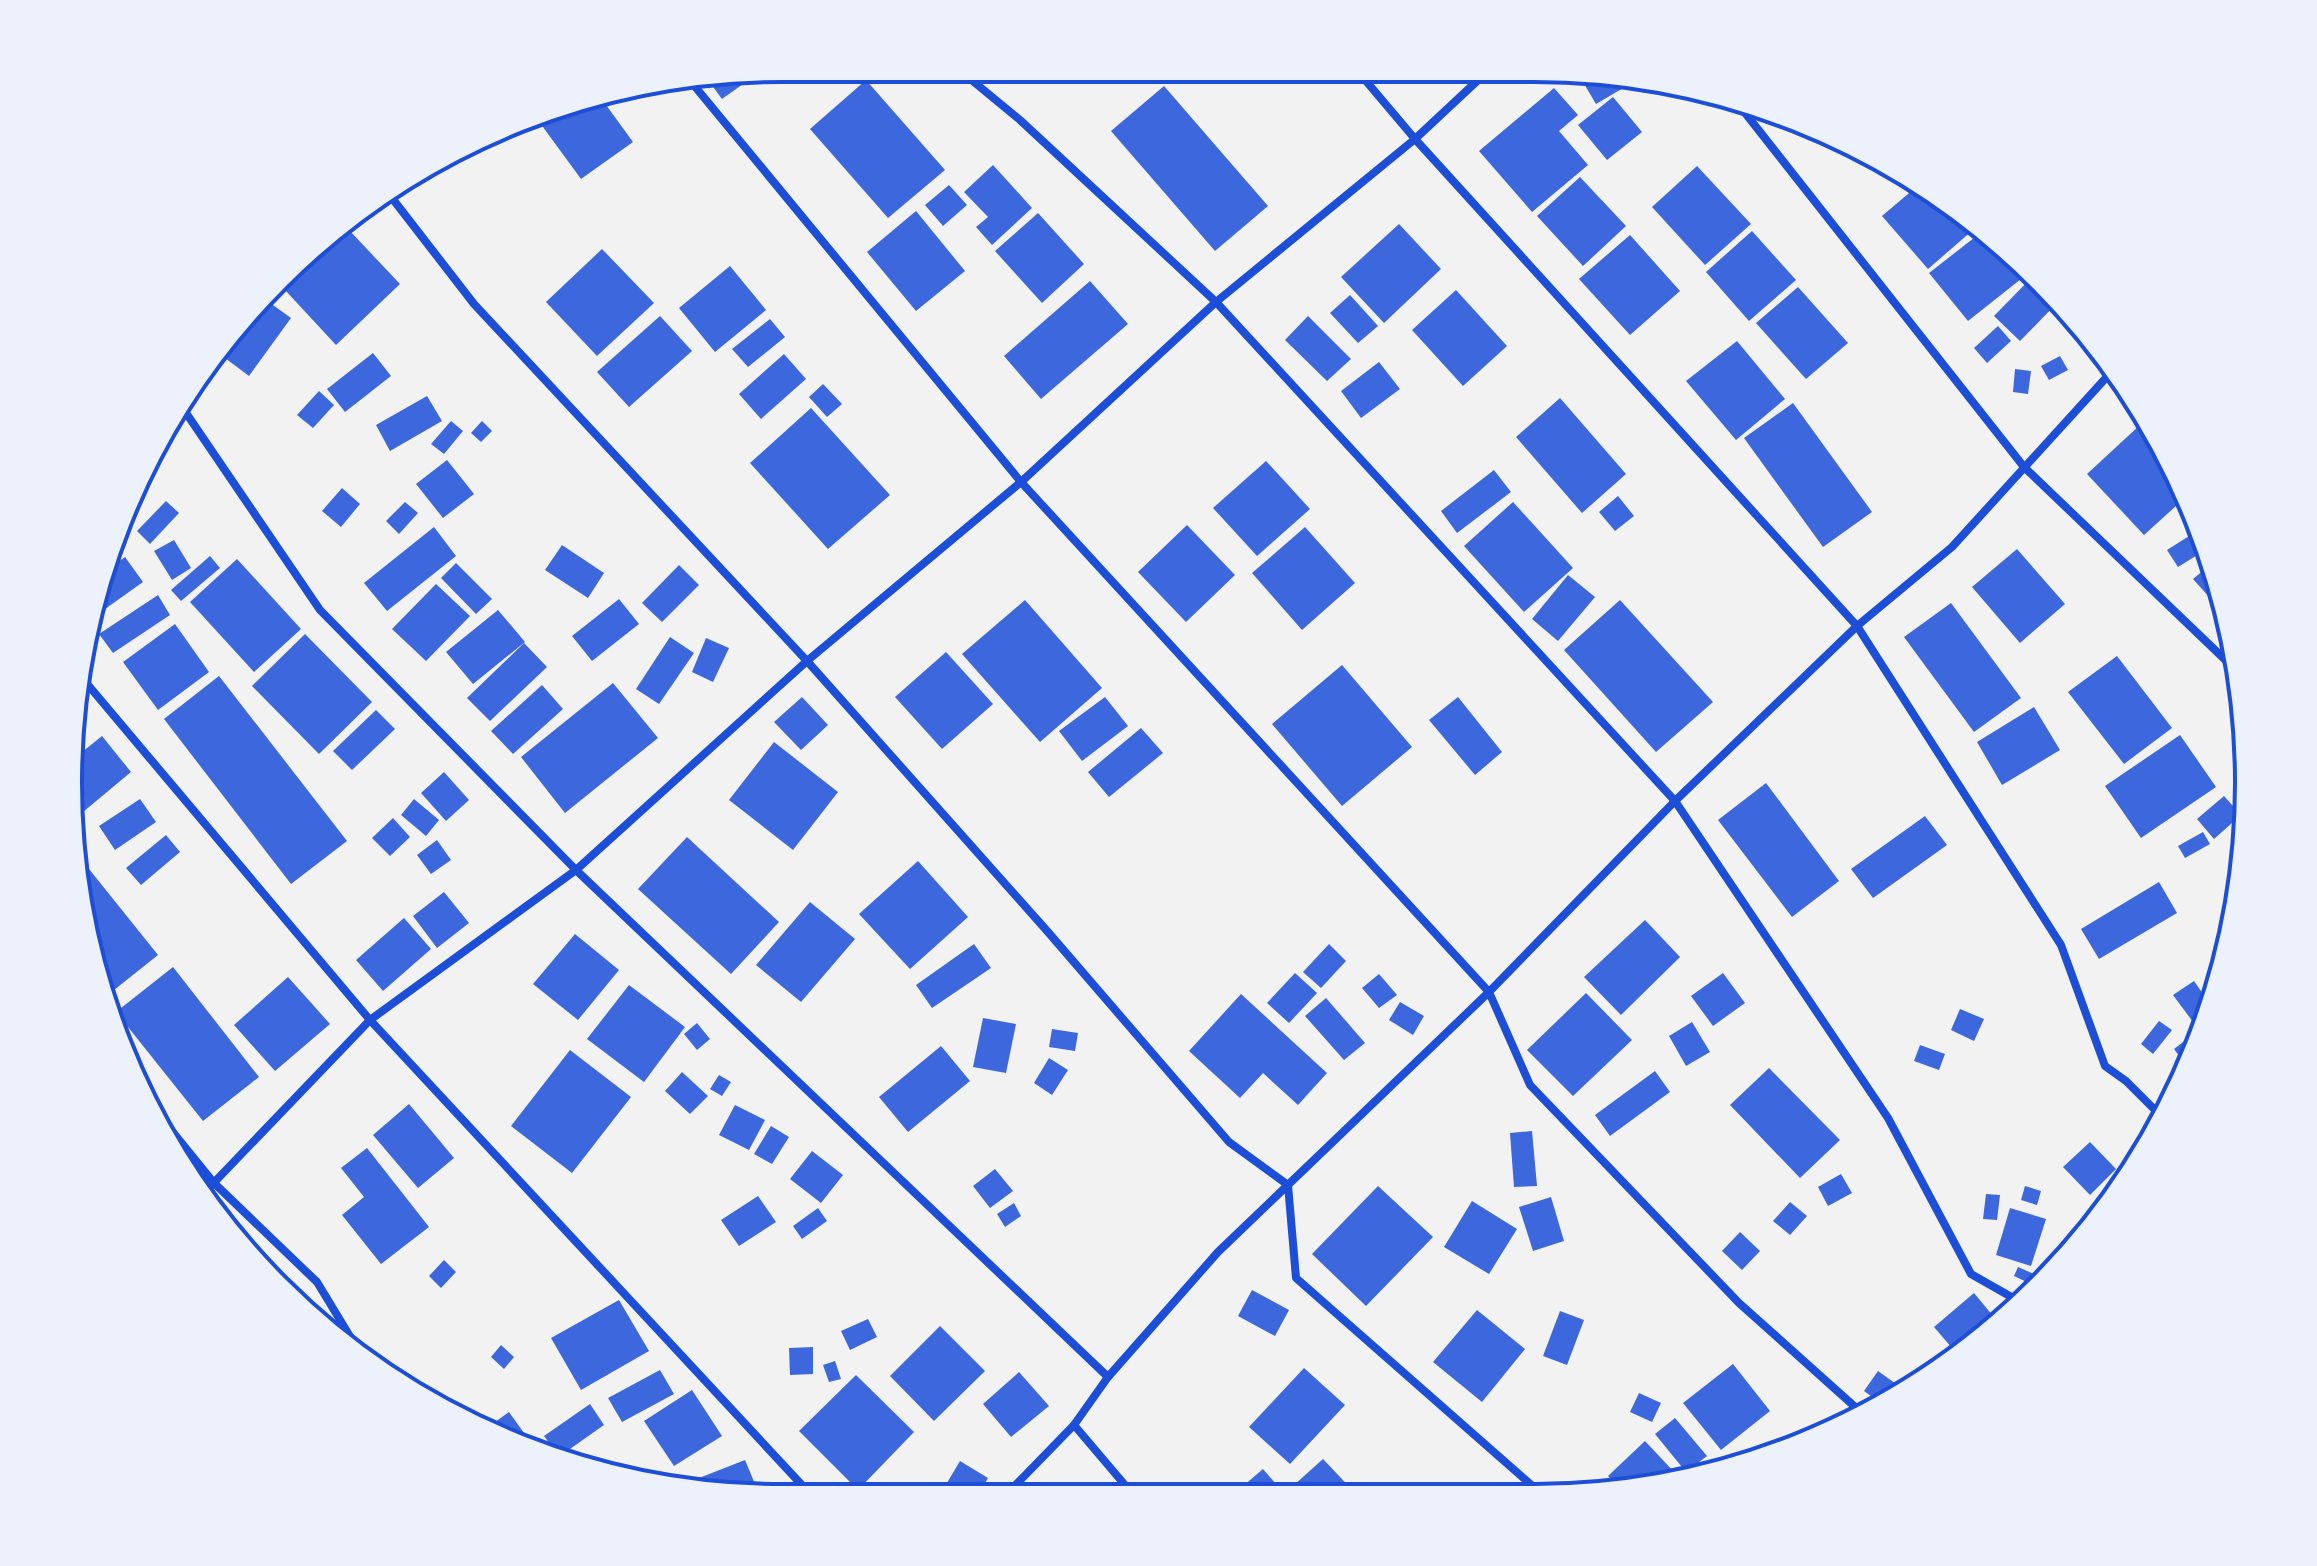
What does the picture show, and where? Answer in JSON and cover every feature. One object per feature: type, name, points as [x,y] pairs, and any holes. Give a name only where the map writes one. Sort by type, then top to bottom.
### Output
[{"type":"street","points":[[974,82],[1020,120],[1216,302],[1675,801],[1888,1118],[1971,1274],[2011,1297]]},
{"type":"street","points":[[1367,82],[1857,626],[2061,945],[2105,1066],[2126,1081],[2154,1109]]},
{"type":"street","points":[[210,1187],[370,1020],[576,870],[807,661],[1021,482],[1216,302],[1415,139],[1476,82]]},
{"type":"street","points":[[696,88],[1021,482],[1489,992],[1530,1085],[1739,1303],[1854,1406]]},
{"type":"street","points":[[1747,115],[2024,467],[2224,658]]},
{"type":"street","points":[[394,200],[474,304],[807,661],[1048,932],[1229,1142],[1288,1185],[1296,1278],[1530,1484]]},
{"type":"street","points":[[1017,1484],[1074,1425],[1108,1377],[1218,1252],[1489,992],[1675,801],[1857,626],[1952,547],[2106,378]]},
{"type":"street","points":[[187,414],[320,610],[576,870],[1108,1377]]},
{"type":"street","points":[[89,686],[370,1020],[801,1484]]},
{"type":"street","points":[[182,1144],[214,1183],[317,1282],[347,1332]]},
{"type":"street","points":[[1074,1425],[1124,1484]]},
{"type":"building","points":[[864,82],[868,82],[945,170],[888,218],[810,129]]},
{"type":"building","points":[[744,84],[722,99],[713,86]]},
{"type":"building","points":[[1584,84],[1624,88],[1596,104]]},
{"type":"building","points":[[1164,86],[1268,206],[1215,251],[1111,131]]},
{"type":"building","points":[[1554,88],[1578,115],[1559,131],[1588,165],[1532,212],[1479,151]]},
{"type":"building","points":[[1613,97],[1642,132],[1607,160],[1578,125]]},
{"type":"building","points":[[606,105],[633,142],[581,179],[542,125]]},
{"type":"building","points":[[993,165],[1032,208],[992,245],[976,227],[988,217],[964,192]]},
{"type":"building","points":[[1697,166],[1751,224],[1705,265],[1652,207]]},
{"type":"building","points":[[1580,177],[1626,226],[1583,266],[1537,216]]},
{"type":"building","points":[[949,185],[967,205],[943,226],[925,205]]},
{"type":"building","points":[[1910,192],[1969,234],[1928,269],[1882,216]]},
{"type":"building","points":[[916,211],[965,271],[916,311],[867,252]]},
{"type":"building","points":[[1038,213],[1084,264],[1042,303],[995,251]]},
{"type":"building","points":[[1399,224],[1441,269],[1384,323],[1341,277]]},
{"type":"building","points":[[1752,231],[1796,280],[1749,321],[1706,272]]},
{"type":"building","points":[[350,232],[400,284],[336,345],[285,290]]},
{"type":"building","points":[[1630,235],[1680,291],[1630,335],[1579,279]]},
{"type":"building","points":[[1974,238],[2021,279],[1968,321],[1929,273]]},
{"type":"building","points":[[602,249],[654,303],[597,356],[546,302]]},
{"type":"building","points":[[730,266],[766,310],[715,352],[679,308]]},
{"type":"building","points":[[1090,281],[1128,324],[1041,399],[1004,356]]},
{"type":"building","points":[[2026,283],[2051,310],[2020,341],[1994,316]]},
{"type":"building","points":[[1798,287],[1848,343],[1806,379],[1756,323]]},
{"type":"building","points":[[1456,290],[1507,346],[1463,386],[1412,330]]},
{"type":"building","points":[[1350,295],[1378,326],[1358,343],[1330,313]]},
{"type":"building","points":[[272,304],[291,318],[249,376],[225,358]]},
{"type":"building","points":[[660,316],[692,351],[629,407],[597,372]]},
{"type":"building","points":[[1308,316],[1351,359],[1327,381],[1285,340]]},
{"type":"building","points":[[770,319],[785,337],[748,367],[732,349]]},
{"type":"building","points":[[1998,326],[2011,341],[1987,363],[1974,348]]},
{"type":"building","points":[[1737,341],[1785,399],[1736,440],[1686,381]]},
{"type":"building","points":[[373,353],[391,376],[345,412],[327,389]]},
{"type":"building","points":[[784,354],[806,379],[761,419],[739,394]]},
{"type":"building","points":[[2060,356],[2068,370],[2049,380],[2041,366]]},
{"type":"building","points":[[1379,362],[1400,389],[1361,418],[1341,391]]},
{"type":"building","points":[[2015,369],[2031,371],[2028,394],[2013,392]]},
{"type":"building","points":[[823,384],[842,404],[827,417],[809,397]]},
{"type":"building","points":[[319,391],[334,405],[313,428],[297,415]]},
{"type":"building","points":[[427,396],[442,421],[390,451],[376,425]]},
{"type":"building","points":[[1560,398],[1626,474],[1582,513],[1516,437]]},
{"type":"building","points":[[1793,403],[1872,512],[1823,547],[1744,438]]},
{"type":"building","points":[[811,408],[890,495],[828,549],[750,463]]},
{"type":"building","points":[[451,421],[463,431],[444,454],[431,444]]},
{"type":"building","points":[[482,421],[492,431],[481,442],[471,433]]},
{"type":"building","points":[[2137,427],[2177,505],[2144,535],[2087,474]]},
{"type":"building","points":[[447,460],[474,494],[443,518],[416,484]]},
{"type":"building","points":[[1266,461],[1310,509],[1257,556],[1213,508]]},
{"type":"building","points":[[1494,470],[1511,492],[1457,533],[1441,511]]},
{"type":"building","points":[[342,488],[360,504],[341,527],[322,511]]},
{"type":"building","points":[[1618,496],[1634,516],[1615,531],[1599,512]]},
{"type":"building","points":[[166,501],[179,513],[150,544],[137,531]]},
{"type":"building","points":[[405,502],[418,513],[399,534],[386,521]]},
{"type":"building","points":[[1513,502],[1573,568],[1524,612],[1464,546]]},
{"type":"building","points":[[1187,525],[1235,575],[1186,622],[1138,572]]},
{"type":"building","points":[[434,527],[456,556],[387,611],[364,583]]},
{"type":"building","points":[[1305,527],[1355,583],[1302,630],[1252,573]]},
{"type":"building","points":[[2190,536],[2197,555],[2178,567],[2167,550]]},
{"type":"building","points":[[174,540],[191,568],[172,580],[154,551]]},
{"type":"building","points":[[562,545],[604,573],[588,598],[545,570]]},
{"type":"building","points":[[2017,549],[2065,604],[2020,643],[1972,587]]},
{"type":"building","points":[[210,556],[220,568],[181,601],[171,590]]},
{"type":"building","points":[[125,557],[143,582],[104,610],[106,602],[118,562]]},
{"type":"building","points":[[237,559],[301,629],[254,672],[190,602]]},
{"type":"building","points":[[456,563],[492,599],[476,614],[441,578]]},
{"type":"building","points":[[679,565],[699,585],[662,622],[642,603]]},
{"type":"building","points":[[2202,572],[2210,598],[2193,579]]},
{"type":"building","points":[[1568,575],[1595,597],[1558,641],[1532,619]]},
{"type":"building","points":[[436,584],[470,616],[426,661],[392,629]]},
{"type":"building","points":[[158,595],[170,615],[113,653],[99,634]]},
{"type":"building","points":[[619,599],[639,624],[592,661],[572,636]]},
{"type":"building","points":[[1025,600],[1102,688],[1040,742],[962,654]]},
{"type":"building","points":[[1620,600],[1713,702],[1656,752],[1564,650]]},
{"type":"building","points":[[1951,603],[2021,698],[1974,732],[1904,637]]},
{"type":"building","points":[[498,610],[525,642],[473,684],[446,652]]},
{"type":"building","points":[[175,624],[209,672],[158,710],[123,662]]},
{"type":"building","points":[[305,634],[372,702],[319,754],[252,686]]},
{"type":"building","points":[[670,637],[694,653],[659,704],[636,689]]},
{"type":"building","points":[[706,638],[729,648],[713,682],[692,672]]},
{"type":"building","points":[[524,643],[547,667],[490,721],[467,698]]},
{"type":"building","points":[[946,652],[993,704],[942,749],[895,697]]},
{"type":"building","points":[[2117,656],[2172,728],[2124,764],[2068,692]]},
{"type":"building","points":[[1342,665],[1412,747],[1342,806],[1272,724]]},
{"type":"building","points":[[219,676],[347,841],[291,884],[164,719]]},
{"type":"building","points":[[613,683],[658,738],[565,813],[521,757]]},
{"type":"building","points":[[542,685],[563,709],[513,754],[491,731]]},
{"type":"building","points":[[802,697],[828,725],[801,750],[774,722]]},
{"type":"building","points":[[1105,697],[1128,726],[1082,761],[1059,731]]},
{"type":"building","points":[[1458,697],[1502,752],[1475,775],[1429,720]]},
{"type":"building","points":[[2034,707],[2060,750],[2002,785],[1977,742]]},
{"type":"building","points":[[376,710],[395,729],[352,770],[333,751]]},
{"type":"building","points":[[1141,728],[1163,753],[1109,797],[1088,772]]},
{"type":"building","points":[[2180,735],[2216,787],[2141,838],[2105,786]]},
{"type":"building","points":[[102,736],[131,772],[83,812],[82,783],[83,751]]},
{"type":"building","points":[[774,742],[838,792],[793,850],[729,800]]},
{"type":"building","points":[[444,772],[469,800],[446,821],[421,793]]},
{"type":"building","points":[[1766,783],[1839,881],[1792,917],[1718,820]]},
{"type":"building","points":[[2224,796],[2234,807],[2233,822],[2214,839],[2197,819]]},
{"type":"building","points":[[140,799],[156,822],[115,850],[99,826]]},
{"type":"building","points":[[414,799],[439,820],[426,836],[401,815]]},
{"type":"building","points":[[1925,816],[1947,845],[1873,898],[1851,869]]},
{"type":"building","points":[[393,818],[410,837],[390,856],[372,838]]},
{"type":"building","points":[[2203,832],[2210,844],[2185,858],[2178,846]]},
{"type":"building","points":[[166,835],[180,852],[141,885],[126,868]]},
{"type":"building","points":[[687,837],[779,922],[731,974],[638,889]]},
{"type":"building","points":[[437,840],[451,860],[431,874],[417,855]]},
{"type":"building","points":[[918,861],[968,917],[910,969],[859,914]]},
{"type":"building","points":[[87,867],[158,955],[114,990],[95,920]]},
{"type":"building","points":[[2159,882],[2177,913],[2099,959],[2081,929]]},
{"type":"building","points":[[444,892],[469,923],[437,948],[413,916]]},
{"type":"building","points":[[810,902],[855,939],[801,1002],[756,965]]},
{"type":"building","points":[[404,918],[431,949],[383,991],[356,960]]},
{"type":"building","points":[[1645,920],[1680,957],[1621,1015],[1584,977]]},
{"type":"building","points":[[575,934],[619,970],[578,1020],[533,984]]},
{"type":"building","points":[[974,944],[991,968],[932,1008],[916,985]]},
{"type":"building","points":[[1329,944],[1346,961],[1321,988],[1303,972]]},
{"type":"building","points":[[173,967],[259,1077],[203,1121],[124,1023],[119,1009]]},
{"type":"building","points":[[1295,973],[1317,993],[1289,1023],[1267,1003]]},
{"type":"building","points":[[1723,973],[1745,1003],[1713,1026],[1691,996]]},
{"type":"building","points":[[1379,974],[1397,995],[1379,1008],[1362,988]]},
{"type":"building","points":[[288,977],[330,1024],[275,1071],[234,1025]]},
{"type":"building","points":[[2194,981],[2202,993],[2193,1022],[2173,995]]},
{"type":"building","points":[[629,985],[685,1027],[644,1082],[587,1039]]},
{"type":"building","points":[[1586,993],[1632,1040],[1573,1096],[1527,1050]]},
{"type":"building","points":[[1241,994],[1327,1073],[1298,1105],[1263,1073],[1240,1098],[1189,1051]]},
{"type":"building","points":[[1326,998],[1365,1043],[1344,1060],[1305,1016]]},
{"type":"building","points":[[1400,1002],[1424,1016],[1413,1035],[1389,1020]]},
{"type":"building","points":[[1960,1009],[1984,1019],[1974,1041],[1951,1030]]},
{"type":"building","points":[[983,1018],[1016,1024],[1006,1073],[973,1067]]},
{"type":"building","points":[[2159,1021],[2172,1030],[2153,1054],[2141,1044]]},
{"type":"building","points":[[1692,1022],[1710,1052],[1686,1066],[1669,1036]]},
{"type":"building","points":[[697,1023],[710,1039],[697,1050],[684,1034]]},
{"type":"building","points":[[1052,1029],[1078,1033],[1075,1051],[1049,1047]]},
{"type":"building","points":[[2186,1040],[2180,1056],[2174,1049]]},
{"type":"building","points":[[1920,1045],[1945,1054],[1939,1070],[1914,1061]]},
{"type":"building","points":[[941,1046],[970,1081],[908,1132],[879,1097]]},
{"type":"building","points":[[570,1050],[631,1097],[572,1173],[511,1126]]},
{"type":"building","points":[[1049,1058],[1068,1070],[1052,1095],[1034,1083]]},
{"type":"building","points":[[1769,1068],[1840,1140],[1800,1178],[1730,1105]]},
{"type":"building","points":[[1655,1071],[1670,1092],[1610,1136],[1595,1115]]},
{"type":"building","points":[[682,1072],[708,1096],[690,1114],[665,1091]]},
{"type":"building","points":[[719,1075],[731,1082],[722,1096],[710,1089]]},
{"type":"building","points":[[409,1104],[454,1158],[418,1188],[373,1135]]},
{"type":"building","points":[[735,1105],[765,1120],[749,1150],[719,1135]]},
{"type":"building","points":[[771,1126],[789,1137],[772,1164],[754,1154]]},
{"type":"building","points":[[1532,1131],[1537,1186],[1514,1187],[1510,1133]]},
{"type":"building","points":[[2090,1142],[2116,1169],[2090,1195],[2063,1167]]},
{"type":"building","points":[[367,1148],[429,1227],[381,1264],[342,1215],[364,1197],[341,1168]]},
{"type":"building","points":[[812,1151],[843,1175],[821,1203],[790,1179]]},
{"type":"building","points":[[995,1169],[1013,1191],[990,1208],[973,1186]]},
{"type":"building","points":[[1841,1174],[1852,1193],[1828,1206],[1818,1187]]},
{"type":"building","points":[[1378,1186],[1433,1237],[1366,1306],[1312,1254]]},
{"type":"building","points":[[2025,1186],[2041,1191],[2037,1205],[2021,1200]]},
{"type":"building","points":[[1986,1194],[2000,1195],[1997,1220],[1983,1219]]},
{"type":"building","points":[[758,1196],[776,1222],[739,1246],[721,1220]]},
{"type":"building","points":[[1551,1197],[1564,1241],[1533,1251],[1519,1207]]},
{"type":"building","points":[[1472,1201],[1517,1229],[1489,1274],[1444,1247]]},
{"type":"building","points":[[1790,1202],[1807,1216],[1790,1235],[1773,1221]]},
{"type":"building","points":[[1014,1203],[1021,1216],[1005,1227],[997,1214]]},
{"type":"building","points":[[818,1208],[827,1221],[802,1239],[793,1226]]},
{"type":"building","points":[[2010,1208],[2046,1219],[2031,1266],[1996,1255]]},
{"type":"building","points":[[1740,1232],[1760,1251],[1742,1270],[1722,1251]]},
{"type":"building","points":[[444,1260],[456,1272],[441,1288],[429,1276]]},
{"type":"building","points":[[2018,1267],[2034,1274],[2027,1282],[2014,1276]]},
{"type":"building","points":[[1252,1290],[1289,1310],[1275,1336],[1238,1316]]},
{"type":"building","points":[[1974,1293],[1991,1314],[1951,1346],[1934,1327]]},
{"type":"building","points":[[619,1300],[649,1351],[581,1390],[551,1338]]},
{"type":"building","points":[[1477,1310],[1525,1349],[1482,1402],[1433,1362]]},
{"type":"building","points":[[1560,1311],[1584,1320],[1567,1365],[1543,1356]]},
{"type":"building","points":[[868,1319],[877,1337],[850,1350],[841,1331]]},
{"type":"building","points":[[940,1326],[985,1371],[934,1421],[890,1376]]},
{"type":"building","points":[[501,1345],[514,1357],[504,1369],[491,1357]]},
{"type":"building","points":[[813,1347],[813,1374],[790,1375],[789,1348]]},
{"type":"building","points":[[835,1361],[841,1379],[829,1382],[823,1365]]},
{"type":"building","points":[[1733,1364],[1770,1411],[1721,1450],[1683,1403]]},
{"type":"building","points":[[1304,1368],[1345,1405],[1290,1464],[1249,1427]]},
{"type":"building","points":[[660,1370],[674,1394],[622,1422],[608,1398]]},
{"type":"building","points":[[1878,1371],[1895,1383],[1872,1397],[1864,1391]]},
{"type":"building","points":[[1019,1372],[1049,1406],[1011,1437],[983,1404]]},
{"type":"building","points":[[856,1375],[914,1432],[864,1484],[852,1484],[799,1431]]},
{"type":"building","points":[[692,1390],[722,1436],[674,1466],[644,1421]]},
{"type":"building","points":[[1639,1393],[1661,1403],[1652,1422],[1630,1412]]},
{"type":"building","points":[[590,1404],[604,1425],[568,1450],[550,1444],[544,1436]]},
{"type":"building","points":[[509,1412],[525,1435],[515,1431],[495,1422]]},
{"type":"building","points":[[1675,1418],[1707,1456],[1695,1465],[1683,1468],[1655,1434]]},
{"type":"building","points":[[1645,1441],[1673,1471],[1611,1479],[1608,1476]]},
{"type":"building","points":[[1323,1459],[1347,1484],[1295,1484]]},
{"type":"building","points":[[745,1460],[754,1483],[737,1482],[698,1479]]},
{"type":"building","points":[[960,1461],[988,1478],[984,1484],[946,1484]]},
{"type":"building","points":[[1263,1469],[1276,1484],[1245,1484]]}]
